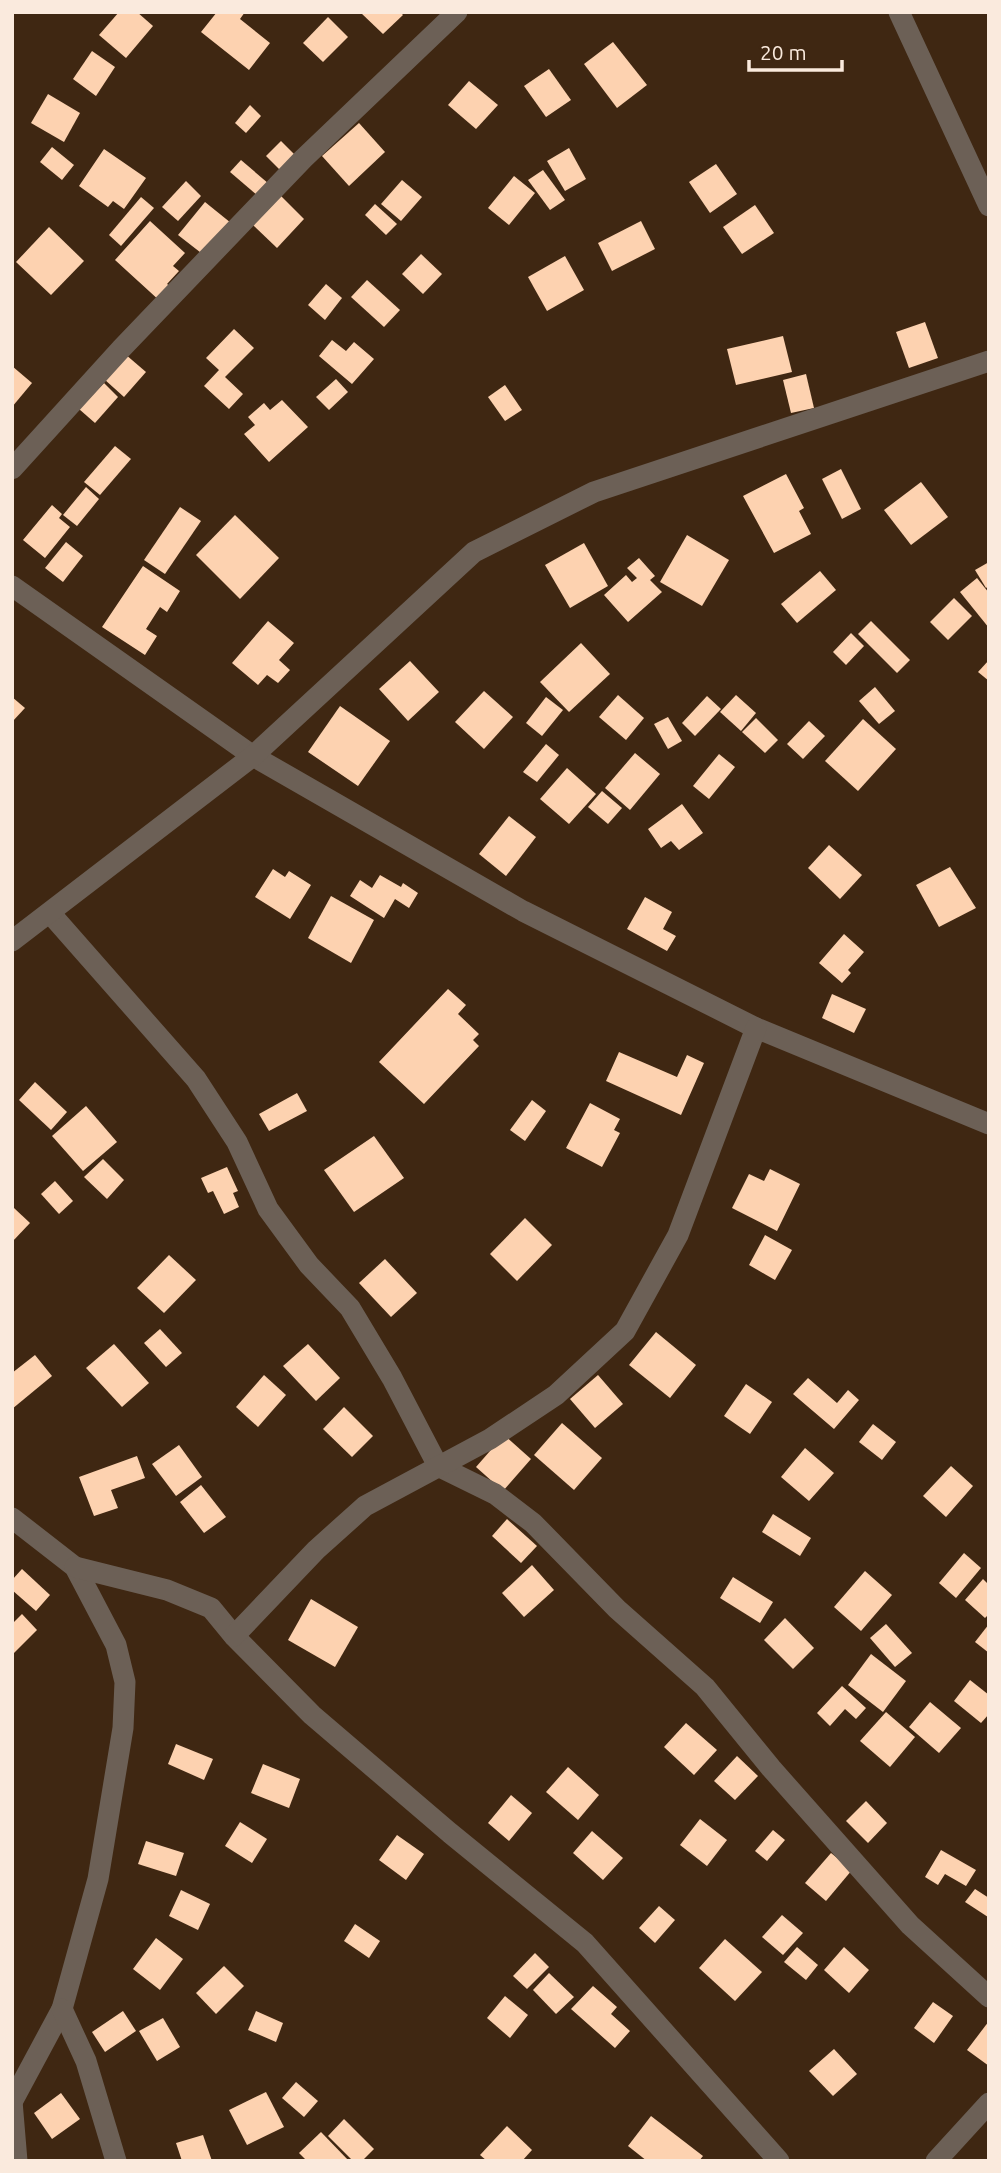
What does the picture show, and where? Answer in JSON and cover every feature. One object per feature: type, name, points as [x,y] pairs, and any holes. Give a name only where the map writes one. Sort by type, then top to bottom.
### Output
[{"type":"street","points":[[12,469],[303,159],[457,12]]},
{"type":"street","points":[[899,12],[989,206]]},
{"type":"street","points":[[12,941],[253,756],[474,552],[594,492],[989,361]]},
{"type":"street","points":[[12,586],[253,756],[523,911],[756,1028],[989,1124]]},
{"type":"street","points":[[50,914],[196,1079],[237,1142],[268,1209],[309,1265],[350,1308],[393,1378],[438,1466],[495,1494],[533,1523],[617,1609],[705,1687],[771,1768],[910,1925],[989,1997]]},
{"type":"street","points":[[234,1636],[316,1550],[365,1506],[490,1439],[556,1395],[625,1331],[678,1236],[756,1028]]},
{"type":"street","points":[[12,1518],[75,1567],[167,1590],[211,1608],[234,1636],[312,1715],[450,1833],[585,1943],[779,2161]]},
{"type":"street","points":[[17,2161],[12,2101],[62,2009],[98,1879],[121,1741],[125,1682],[116,1645],[75,1567]]},
{"type":"street","points":[[62,2009],[86,2062],[116,2161]]},
{"type":"street","points":[[936,2161],[989,2103]]},
{"type":"building","points":[[119,12],[137,12],[153,26],[126,58],[99,35]]},
{"type":"building","points":[[217,12],[245,12],[240,19],[270,43],[249,70],[201,32]]},
{"type":"building","points":[[360,12],[400,12],[403,15],[383,34]]},
{"type":"building","points":[[328,17],[348,37],[323,62],[303,43]]},
{"type":"building","points":[[613,42],[647,85],[617,108],[584,64]]},
{"type":"building","points":[[92,51],[115,67],[96,96],[73,79]]},
{"type":"building","points":[[549,69],[571,100],[546,117],[524,86]]},
{"type":"building","points":[[469,81],[498,105],[476,129],[448,105]]},
{"type":"building","points":[[48,94],[80,113],[64,142],[31,123]]},
{"type":"building","points":[[250,105],[261,116],[246,133],[235,123]]},
{"type":"building","points":[[359,123],[385,152],[349,186],[322,156]]},
{"type":"building","points":[[281,141],[295,155],[280,170],[266,156]]},
{"type":"building","points":[[52,147],[74,165],[62,180],[40,162]]},
{"type":"building","points":[[569,148],[586,179],[565,191],[547,161]]},
{"type":"building","points":[[104,149],[146,178],[124,209],[113,201],[108,207],[79,186]]},
{"type":"building","points":[[241,160],[269,184],[258,196],[230,172]]},
{"type":"building","points":[[716,164],[737,194],[710,213],[689,182]]},
{"type":"building","points":[[543,170],[565,200],[550,210],[528,180]]},
{"type":"building","points":[[514,176],[535,193],[509,225],[488,208]]},
{"type":"building","points":[[402,180],[422,197],[401,221],[381,204]]},
{"type":"building","points":[[186,181],[201,196],[178,221],[162,207]]},
{"type":"building","points":[[281,196],[304,219],[277,248],[253,225]]},
{"type":"building","points":[[141,197],[154,208],[121,246],[109,235]]},
{"type":"building","points":[[205,202],[231,223],[205,256],[178,235]]},
{"type":"building","points":[[375,204],[397,224],[386,235],[365,215]]},
{"type":"building","points":[[755,205],[774,233],[742,254],[723,227]]},
{"type":"building","points":[[150,221],[185,253],[173,266],[179,271],[167,284],[173,288],[161,302],[115,260]]},
{"type":"building","points":[[641,221],[655,249],[612,271],[598,243]]},
{"type":"building","points":[[49,227],[84,261],[51,295],[16,262]]},
{"type":"building","points":[[421,254],[442,274],[423,294],[402,274]]},
{"type":"building","points":[[565,256],[584,290],[547,311],[528,277]]},
{"type":"building","points":[[367,280],[400,310],[384,327],[351,297]]},
{"type":"building","points":[[326,284],[342,298],[325,320],[308,305]]},
{"type":"building","points":[[925,322],[938,358],[909,368],[896,332]]},
{"type":"building","points":[[234,329],[254,348],[225,377],[243,394],[229,409],[204,386],[219,370],[206,358]]},
{"type":"building","points":[[783,336],[792,372],[736,385],[727,349]]},
{"type":"building","points":[[332,340],[346,351],[354,342],[374,359],[352,384],[319,356]]},
{"type":"building","points":[[125,354],[146,372],[124,397],[104,379]]},
{"type":"building","points":[[12,366],[32,383],[12,407]]},
{"type":"building","points":[[806,374],[814,408],[791,413],[783,380]]},
{"type":"building","points":[[336,379],[348,392],[329,410],[316,397]]},
{"type":"building","points":[[104,383],[118,397],[95,423],[79,409]]},
{"type":"building","points":[[505,385],[522,410],[505,421],[488,397]]},
{"type":"building","points":[[282,400],[308,427],[269,462],[244,434],[255,425],[248,417],[264,403],[270,410]]},
{"type":"building","points":[[115,446],[131,459],[100,495],[84,482]]},
{"type":"building","points":[[841,469],[861,509],[842,519],[822,479]]},
{"type":"building","points":[[786,474],[804,508],[799,511],[811,534],[774,553],[743,496]]},
{"type":"building","points":[[921,482],[948,517],[911,545],[884,510]]},
{"type":"building","points":[[86,487],[99,499],[77,526],[63,515]]},
{"type":"building","points":[[52,505],[62,514],[59,518],[70,527],[45,558],[23,540]]},
{"type":"building","points":[[180,507],[201,521],[165,574],[144,560]]},
{"type":"building","points":[[235,515],[279,558],[240,599],[196,555]]},
{"type":"building","points":[[687,535],[729,560],[702,606],[660,582]]},
{"type":"building","points":[[66,542],[83,556],[63,582],[45,568]]},
{"type":"building","points":[[584,543],[608,586],[570,608],[545,565]]},
{"type":"building","points":[[639,558],[655,576],[650,580],[662,592],[628,622],[604,595],[626,575],[632,582],[637,578],[627,568]]},
{"type":"building","points":[[989,562],[989,586],[986,588],[975,570]]},
{"type":"building","points":[[143,566],[180,591],[167,612],[160,607],[146,629],[157,636],[145,655],[102,627]]},
{"type":"building","points":[[820,571],[836,590],[797,623],[781,604]]},
{"type":"building","points":[[977,578],[989,593],[989,628],[960,592]]},
{"type":"building","points":[[954,598],[972,616],[948,640],[930,622]]},
{"type":"building","points":[[268,621],[294,643],[279,660],[290,670],[278,683],[267,675],[258,685],[232,663]]},
{"type":"building","points":[[871,621],[910,660],[897,673],[858,634]]},
{"type":"building","points":[[851,633],[864,646],[846,665],[833,652]]},
{"type":"building","points":[[581,643],[610,674],[569,712],[540,682]]},
{"type":"building","points":[[989,660],[989,681],[978,672]]},
{"type":"building","points":[[410,661],[439,692],[408,721],[379,689]]},
{"type":"building","points":[[875,687],[895,711],[879,724],[859,701]]},
{"type":"building","points":[[484,691],[513,717],[484,749],[455,722]]},
{"type":"building","points":[[618,695],[644,718],[626,740],[599,717]]},
{"type":"building","points":[[736,695],[756,713],[741,731],[720,712]]},
{"type":"building","points":[[707,696],[721,709],[695,736],[682,723]]},
{"type":"building","points":[[12,697],[25,708],[12,722]]},
{"type":"building","points":[[546,697],[563,710],[542,736],[526,723]]},
{"type":"building","points":[[340,706],[390,741],[358,786],[308,752]]},
{"type":"building","points":[[668,717],[682,741],[668,749],[654,724]]},
{"type":"building","points":[[756,718],[778,740],[765,753],[742,732]]},
{"type":"building","points":[[863,719],[896,749],[858,791],[825,761]]},
{"type":"building","points":[[809,721],[825,736],[803,759],[787,744]]},
{"type":"building","points":[[546,744],[559,755],[537,782],[523,772]]},
{"type":"building","points":[[635,753],[660,774],[630,810],[605,788]]},
{"type":"building","points":[[719,754],[735,767],[709,799],[693,786]]},
{"type":"building","points":[[567,768],[596,794],[569,824],[540,799]]},
{"type":"building","points":[[602,791],[622,808],[608,824],[588,807]]},
{"type":"building","points":[[682,804],[703,833],[679,850],[671,841],[661,848],[648,829]]},
{"type":"building","points":[[509,816],[536,837],[506,876],[479,854]]},
{"type":"building","points":[[829,845],[862,875],[840,899],[808,868]]},
{"type":"building","points":[[950,867],[976,908],[939,927],[916,885]]},
{"type":"building","points":[[273,869],[285,877],[289,871],[311,885],[290,919],[255,897]]},
{"type":"building","points":[[380,875],[401,887],[403,883],[418,893],[409,908],[395,899],[384,918],[350,896],[360,880],[372,888]]},
{"type":"building","points":[[331,896],[374,920],[351,963],[308,938]]},
{"type":"building","points":[[645,897],[672,912],[663,929],[676,936],[667,951],[627,929]]},
{"type":"building","points":[[844,934],[864,952],[848,970],[851,973],[842,983],[819,963]]},
{"type":"building","points":[[448,989],[466,1005],[458,1014],[479,1034],[473,1040],[479,1046],[424,1104],[379,1062]]},
{"type":"building","points":[[832,994],[866,1009],[854,1033],[822,1018]]},
{"type":"building","points":[[619,1052],[677,1077],[687,1055],[704,1063],[681,1115],[606,1081]]},
{"type":"building","points":[[35,1082],[67,1112],[51,1130],[19,1100]]},
{"type":"building","points":[[297,1093],[307,1111],[269,1131],[259,1114]]},
{"type":"building","points":[[532,1100],[546,1111],[525,1141],[510,1130]]},
{"type":"building","points":[[590,1103],[620,1119],[614,1130],[620,1133],[602,1167],[566,1148]]},
{"type":"building","points":[[86,1106],[117,1142],[83,1171],[52,1136]]},
{"type":"building","points":[[374,1136],[404,1178],[354,1212],[324,1170]]},
{"type":"building","points":[[103,1159],[124,1180],[107,1199],[84,1177]]},
{"type":"building","points":[[227,1167],[238,1191],[233,1193],[239,1207],[224,1214],[213,1191],[208,1193],[201,1178]]},
{"type":"building","points":[[770,1169],[800,1184],[777,1231],[732,1208],[749,1174],[764,1181]]},
{"type":"building","points":[[55,1181],[73,1201],[59,1214],[41,1194]]},
{"type":"building","points":[[14,1208],[30,1223],[12,1242],[12,1210]]},
{"type":"building","points":[[525,1218],[552,1245],[517,1281],[490,1254]]},
{"type":"building","points":[[765,1235],[792,1250],[775,1280],[749,1265]]},
{"type":"building","points":[[169,1255],[196,1280],[164,1313],[137,1288]]},
{"type":"building","points":[[385,1259],[417,1293],[391,1317],[359,1283]]},
{"type":"building","points":[[160,1329],[182,1353],[166,1367],[144,1343]]},
{"type":"building","points":[[656,1332],[696,1365],[670,1398],[629,1365]]},
{"type":"building","points":[[114,1344],[149,1383],[122,1407],[86,1368]]},
{"type":"building","points":[[308,1344],[340,1378],[316,1401],[283,1366]]},
{"type":"building","points":[[35,1355],[52,1376],[12,1409],[12,1373]]},
{"type":"building","points":[[264,1375],[286,1395],[258,1427],[236,1407]]},
{"type":"building","points":[[598,1375],[623,1404],[595,1428],[570,1399]]},
{"type":"building","points":[[808,1378],[837,1403],[848,1390],[859,1400],[834,1429],[793,1394]]},
{"type":"building","points":[[746,1384],[772,1402],[750,1434],[724,1416]]},
{"type":"building","points":[[344,1407],[373,1436],[352,1457],[323,1429]]},
{"type":"building","points":[[562,1423],[602,1458],[574,1490],[534,1455]]},
{"type":"building","points":[[873,1424],[896,1442],[882,1460],[859,1442]]},
{"type":"building","points":[[504,1435],[531,1459],[503,1491],[476,1467]]},
{"type":"building","points":[[179,1445],[202,1477],[176,1496],[152,1464]]},
{"type":"building","points":[[805,1448],[834,1473],[809,1501],[781,1477]]},
{"type":"building","points":[[137,1456],[145,1478],[111,1490],[118,1508],[94,1516],[79,1477]]},
{"type":"building","points":[[951,1466],[973,1486],[946,1517],[923,1496]]},
{"type":"building","points":[[201,1485],[226,1517],[204,1533],[180,1502]]},
{"type":"building","points":[[773,1514],[811,1538],[800,1556],[762,1532]]},
{"type":"building","points":[[507,1519],[537,1546],[521,1563],[492,1536]]},
{"type":"building","points":[[964,1553],[981,1568],[956,1598],[939,1583]]},
{"type":"building","points":[[532,1565],[554,1590],[524,1617],[502,1593]]},
{"type":"building","points":[[22,1569],[50,1595],[36,1611],[12,1590],[12,1580]]},
{"type":"building","points":[[865,1571],[892,1595],[861,1631],[834,1607]]},
{"type":"building","points":[[733,1577],[773,1602],[760,1623],[720,1598]]},
{"type":"building","points":[[983,1579],[989,1585],[989,1614],[985,1618],[965,1600]]},
{"type":"building","points":[[311,1599],[358,1627],[335,1667],[288,1640]]},
{"type":"building","points":[[22,1614],[37,1630],[12,1655],[12,1624]]},
{"type":"building","points":[[785,1618],[814,1648],[793,1669],[764,1640]]},
{"type":"building","points":[[886,1624],[912,1653],[895,1667],[870,1638]]},
{"type":"building","points":[[989,1624],[989,1653],[975,1642]]},
{"type":"building","points":[[871,1654],[906,1681],[883,1712],[848,1685]]},
{"type":"building","points":[[970,1680],[989,1695],[989,1714],[981,1723],[954,1701]]},
{"type":"building","points":[[842,1686],[866,1708],[856,1719],[845,1709],[830,1726],[817,1713]]},
{"type":"building","points":[[930,1702],[961,1728],[939,1753],[909,1727]]},
{"type":"building","points":[[886,1712],[915,1737],[890,1767],[860,1741]]},
{"type":"building","points":[[686,1723],[717,1750],[694,1775],[664,1747]]},
{"type":"building","points":[[176,1744],[213,1759],[204,1780],[168,1764]]},
{"type":"building","points":[[737,1756],[758,1776],[735,1800],[714,1781]]},
{"type":"building","points":[[263,1764],[300,1779],[289,1808],[251,1793]]},
{"type":"building","points":[[568,1767],[599,1795],[578,1820],[546,1792]]},
{"type":"building","points":[[511,1795],[532,1813],[509,1841],[488,1823]]},
{"type":"building","points":[[866,1801],[887,1823],[868,1843],[846,1821]]},
{"type":"building","points":[[700,1819],[727,1840],[707,1866],[680,1845]]},
{"type":"building","points":[[240,1822],[267,1839],[252,1863],[225,1846]]},
{"type":"building","points":[[773,1830],[785,1840],[767,1861],[755,1851]]},
{"type":"building","points":[[592,1831],[623,1858],[603,1880],[573,1853]]},
{"type":"building","points":[[397,1835],[424,1854],[406,1880],[379,1860]]},
{"type":"building","points":[[146,1841],[184,1853],[176,1876],[138,1864]]},
{"type":"building","points":[[941,1850],[976,1870],[966,1886],[945,1874],[938,1885],[925,1877]]},
{"type":"building","points":[[831,1853],[852,1870],[826,1901],[805,1883]]},
{"type":"building","points":[[975,1889],[989,1898],[988,1917],[965,1902]]},
{"type":"building","points":[[181,1890],[210,1904],[198,1930],[169,1916]]},
{"type":"building","points":[[659,1906],[675,1920],[655,1943],[639,1928]]},
{"type":"building","points":[[782,1915],[803,1933],[783,1955],[762,1937]]},
{"type":"building","points":[[355,1924],[380,1941],[369,1958],[344,1941]]},
{"type":"building","points":[[156,1938],[183,1959],[160,1990],[133,1969]]},
{"type":"building","points":[[725,1939],[762,1972],[735,2001],[699,1968]]},
{"type":"building","points":[[797,1947],[818,1965],[806,1980],[784,1962]]},
{"type":"building","points":[[844,1947],[869,1970],[849,1993],[824,1970]]},
{"type":"building","points":[[535,1953],[549,1967],[527,1989],[513,1976]]},
{"type":"building","points":[[224,1966],[244,1986],[216,2014],[196,1993]]},
{"type":"building","points":[[549,1973],[574,1997],[556,2014],[533,1990]]},
{"type":"building","points":[[593,1986],[617,2007],[611,2014],[630,2031],[615,2048],[571,2009]]},
{"type":"building","points":[[505,1996],[528,2015],[510,2038],[487,2018]]},
{"type":"building","points":[[933,2002],[953,2016],[934,2043],[914,2028]]},
{"type":"building","points":[[123,2011],[136,2031],[105,2052],[92,2032]]},
{"type":"building","points":[[256,2011],[283,2023],[276,2042],[248,2030]]},
{"type":"building","points":[[163,2018],[180,2047],[157,2061],[139,2031]]},
{"type":"building","points":[[989,2021],[989,2066],[967,2050]]},
{"type":"building","points":[[834,2049],[857,2074],[833,2096],[809,2071]]},
{"type":"building","points":[[296,2082],[318,2101],[304,2117],[282,2098]]},
{"type":"building","points":[[266,2092],[284,2127],[247,2145],[229,2110]]},
{"type":"building","points":[[61,2093],[80,2119],[52,2139],[34,2113]]},
{"type":"building","points":[[651,2116],[703,2156],[699,2161],[647,2161],[628,2146]]},
{"type":"building","points":[[344,2119],[374,2149],[362,2161],[353,2161],[328,2136]]},
{"type":"building","points":[[507,2126],[532,2150],[522,2161],[487,2161],[480,2155]]},
{"type":"building","points":[[321,2132],[349,2161],[307,2161],[299,2153]]},
{"type":"building","points":[[203,2135],[212,2161],[182,2161],[176,2143]]}]
